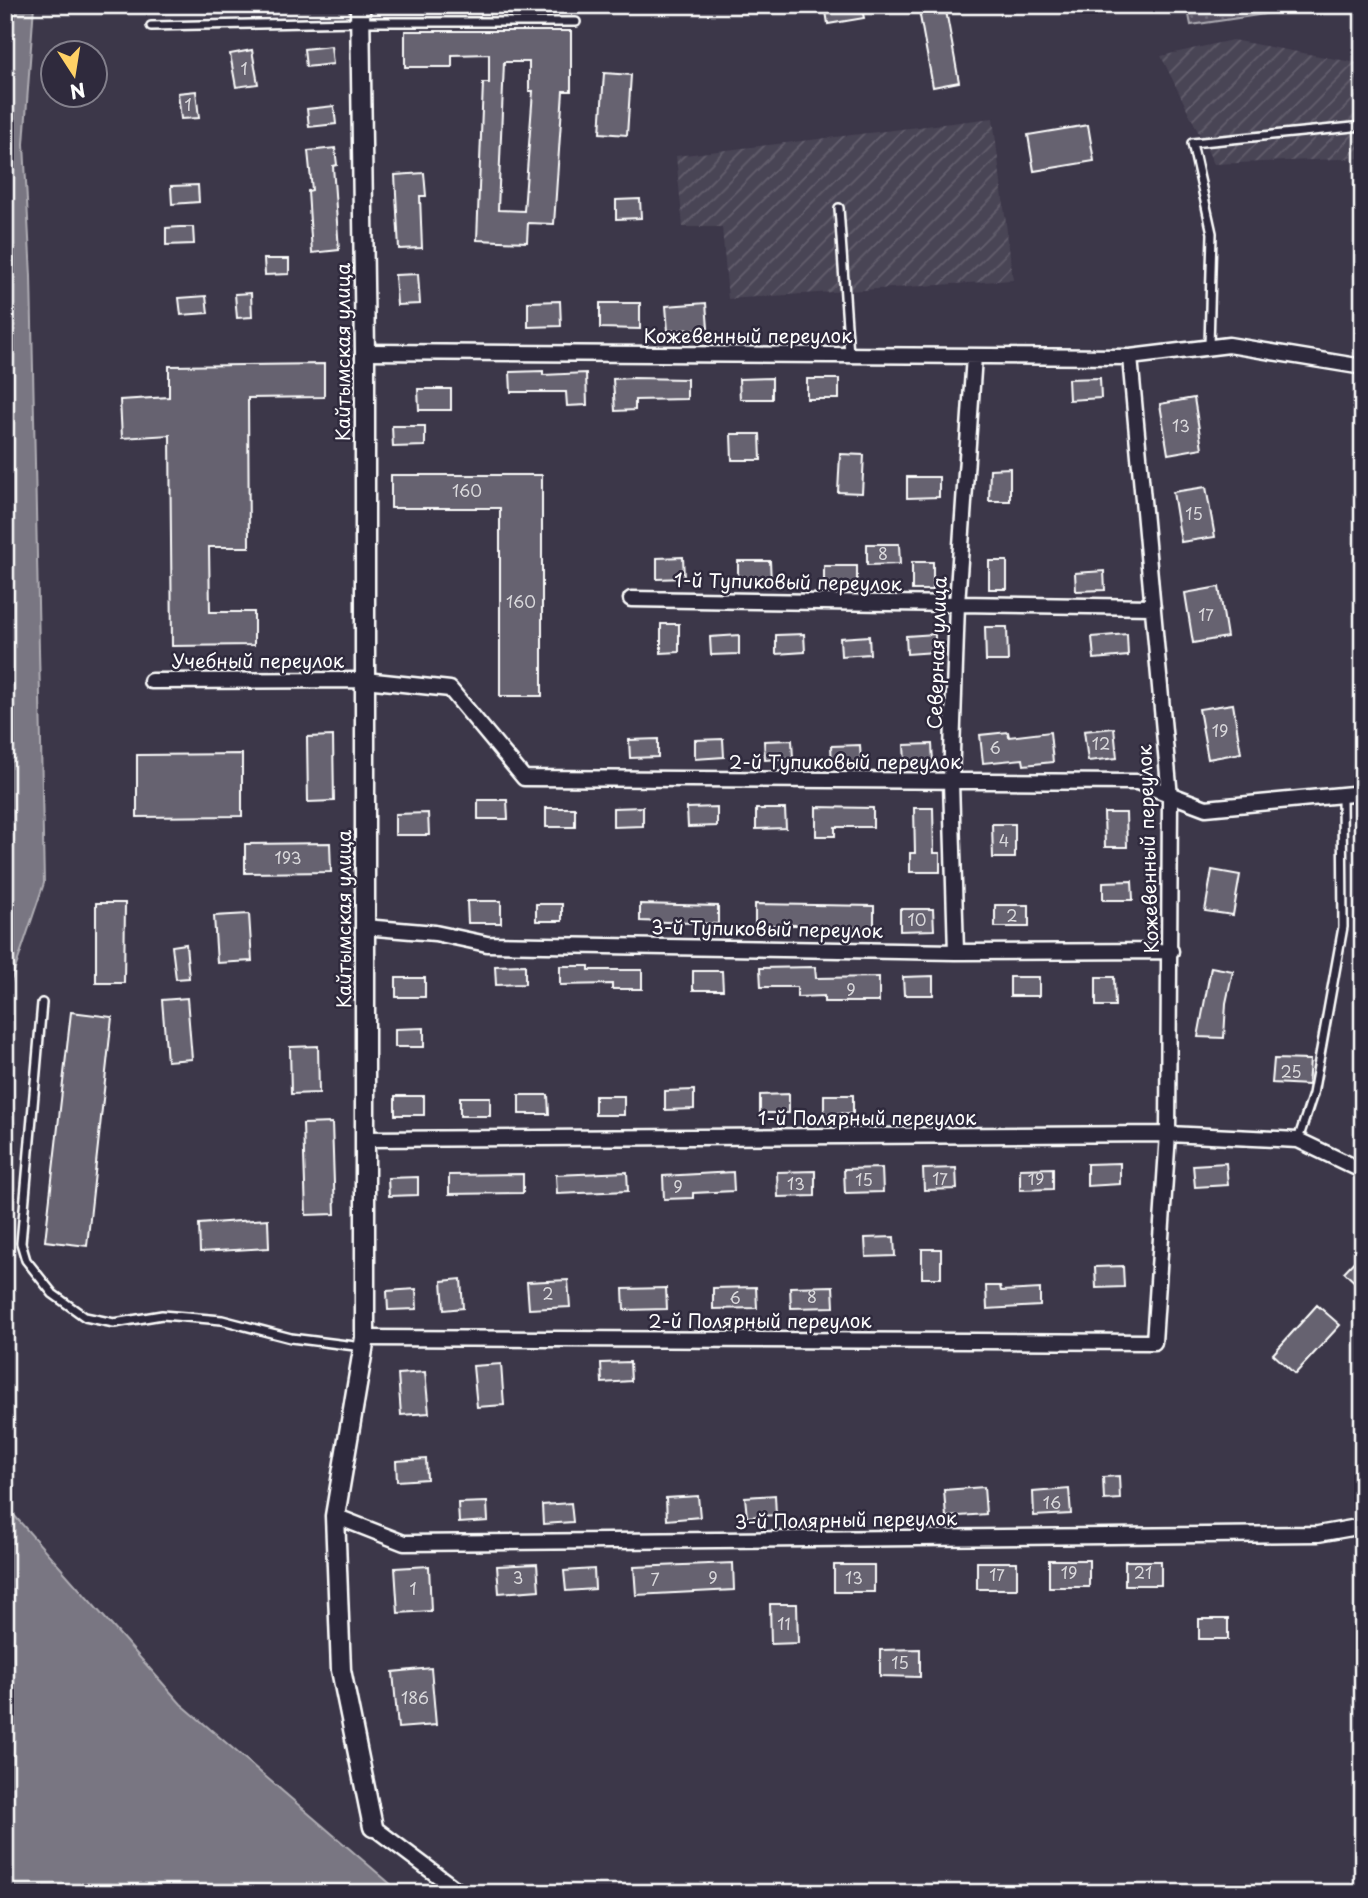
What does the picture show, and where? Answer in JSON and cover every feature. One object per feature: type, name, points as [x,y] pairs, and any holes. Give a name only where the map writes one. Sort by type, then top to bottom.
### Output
[{"type":"street","name":"Кайтымская улица","points":[[360,13],[365,352],[365,1343],[335,1516],[341,1670],[373,1827]]},
{"type":"street","name":"Кожевенный переулок","points":[[365,352],[1130,357],[1229,345],[1363,366]]},
{"type":"street","name":"Северная улица","points":[[956,952],[951,782],[957,604],[974,356]]},
{"type":"street","name":"Кожевенный переулок","points":[[1130,357],[1170,797],[1168,1134],[1154,1342]]},
{"type":"street","name":"1-й Тупиковый переулок","points":[[631,599],[1153,607]]},
{"type":"street","name":"Учебный переулок","points":[[151,681],[365,680]]},
{"type":"street","name":"2-й Тупиковый переулок","points":[[365,680],[450,689],[524,778],[1137,782],[1170,797],[1206,808],[1363,793]]},
{"type":"street","name":"3-й Тупиковый переулок","points":[[364,927],[435,933],[487,944],[956,952],[1171,951]]},
{"type":"street","name":"1-й Полярный переулок","points":[[365,1139],[1168,1134],[1298,1140],[1363,1171]]},
{"type":"street","name":"2-й Полярный переулок","points":[[365,1343],[1154,1342]]},
{"type":"street","name":"3-й Полярный переулок","points":[[335,1516],[404,1543],[1318,1534],[1363,1526]]},
{"type":"street","points":[[373,1827],[461,1893]]},
{"type":"lane","points":[[151,26],[360,13],[576,23]]},
{"type":"lane","points":[[1209,348],[1212,233],[1192,143],[1363,126]]},
{"type":"lane","points":[[839,208],[849,356]]},
{"type":"lane","points":[[1298,1140],[1313,1094],[1343,927],[1342,795]]},
{"type":"lane","points":[[42,1003],[21,1243],[26,1260],[53,1294],[85,1317],[114,1323],[162,1315],[222,1320],[291,1338],[365,1343]]},
{"type":"shaded area","points":[[5,5],[34,5],[24,144],[31,276],[44,883],[5,999]]},
{"type":"shaded area","points":[[100,5],[278,5],[101,15]]},
{"type":"shaded area","points":[[1187,5],[1326,5],[1191,25]]},
{"type":"shaded area","points":[[1232,40],[1363,64],[1363,158],[1214,164],[1161,56]]},
{"type":"shaded area","points":[[993,118],[1013,280],[728,299],[722,227],[683,227],[676,156]]},
{"type":"shaded area","points":[[5,1505],[181,1704],[401,1893],[5,1893]]},
{"type":"building","points":[[825,5],[861,5],[864,18],[828,24]]},
{"type":"building","points":[[918,5],[945,5],[959,82],[933,87]]},
{"type":"building","points":[[405,31],[571,31],[571,91],[563,91],[554,224],[528,223],[527,242],[477,240],[483,83],[489,83],[489,54],[452,55],[452,67],[405,67]],"holes":[[[504,62],[529,62],[529,91],[533,91],[524,211],[498,210]]]},
{"type":"building","points":[[331,46],[333,64],[306,67],[304,49]]},
{"type":"building","points":[[252,50],[258,84],[236,87],[230,54]]},
{"type":"building","points":[[604,73],[631,75],[627,135],[600,133]]},
{"type":"building","points":[[196,91],[199,118],[181,119],[178,93]]},
{"type":"building","points":[[334,106],[336,124],[309,127],[307,109]]},
{"type":"building","points":[[1088,125],[1094,161],[1034,171],[1028,135]]},
{"type":"building","points":[[335,148],[337,165],[333,166],[339,250],[312,253],[308,191],[312,190],[308,151]]},
{"type":"building","points":[[424,173],[426,196],[420,196],[422,248],[399,249],[395,175]]},
{"type":"building","points":[[198,185],[199,202],[172,204],[171,186]]},
{"type":"building","points":[[640,199],[641,218],[616,219],[616,200]]},
{"type":"building","points":[[193,227],[194,244],[166,245],[166,228]]},
{"type":"building","points":[[264,259],[289,259],[289,274],[265,275]]},
{"type":"building","points":[[418,274],[420,304],[397,305],[395,275]]},
{"type":"building","points":[[251,293],[252,317],[237,318],[235,294]]},
{"type":"building","points":[[206,296],[208,313],[181,315],[179,298]]},
{"type":"building","points":[[560,301],[561,326],[528,327],[528,302]]},
{"type":"building","points":[[600,303],[640,303],[640,329],[600,328]]},
{"type":"building","points":[[706,303],[708,328],[668,331],[666,306]]},
{"type":"building","points":[[324,364],[324,397],[248,398],[249,547],[209,547],[210,612],[254,612],[254,645],[172,646],[170,435],[122,438],[120,400],[169,397],[169,366]]},
{"type":"building","points":[[543,371],[543,375],[586,373],[587,405],[567,406],[566,392],[511,392],[510,372]]},
{"type":"building","points":[[772,378],[772,399],[740,399],[739,379]]},
{"type":"building","points":[[1100,378],[1101,398],[1069,400],[1068,379]]},
{"type":"building","points":[[613,379],[687,379],[687,399],[635,400],[635,410],[615,411]]},
{"type":"building","points":[[807,379],[839,379],[839,399],[807,399]]},
{"type":"building","points":[[418,389],[451,389],[451,410],[419,410]]},
{"type":"building","points":[[1194,398],[1202,448],[1168,454],[1160,404]]},
{"type":"building","points":[[392,426],[425,426],[425,446],[393,447]]},
{"type":"building","points":[[731,434],[760,434],[761,460],[732,460]]},
{"type":"building","points":[[840,454],[864,455],[862,493],[838,492]]},
{"type":"building","points":[[1010,468],[1010,501],[989,501],[990,469]]},
{"type":"building","points":[[391,475],[542,475],[542,696],[500,696],[500,508],[391,508]]},
{"type":"building","points":[[907,477],[939,477],[939,497],[907,498]]},
{"type":"building","points":[[1206,487],[1215,537],[1181,542],[1173,492]]},
{"type":"building","points":[[867,544],[899,544],[900,564],[867,565]]},
{"type":"building","points":[[683,557],[684,578],[657,579],[657,558]]},
{"type":"building","points":[[738,561],[770,561],[771,581],[738,582]]},
{"type":"building","points":[[989,561],[1007,561],[1007,589],[989,589]]},
{"type":"building","points":[[912,562],[933,562],[933,590],[912,590]]},
{"type":"building","points":[[824,566],[857,566],[857,586],[824,587]]},
{"type":"building","points":[[1104,571],[1105,590],[1076,591],[1075,573]]},
{"type":"building","points":[[1219,587],[1227,637],[1193,643],[1185,593]]},
{"type":"building","points":[[661,624],[679,624],[679,652],[661,653]]},
{"type":"building","points":[[985,627],[1007,627],[1008,661],[986,661]]},
{"type":"building","points":[[804,634],[805,652],[776,654],[776,635]]},
{"type":"building","points":[[935,634],[935,652],[907,654],[906,636]]},
{"type":"building","points":[[1127,634],[1128,656],[1094,659],[1092,637]]},
{"type":"building","points":[[739,635],[739,654],[711,655],[710,637]]},
{"type":"building","points":[[869,636],[870,654],[841,656],[840,638]]},
{"type":"building","points":[[1233,704],[1241,753],[1208,759],[1199,709]]},
{"type":"building","points":[[1114,728],[1117,758],[1088,761],[1084,731]]},
{"type":"building","points":[[1008,732],[1009,737],[1050,732],[1053,762],[1024,765],[1023,759],[983,763],[980,735]]},
{"type":"building","points":[[333,736],[334,801],[308,802],[307,737]]},
{"type":"building","points":[[658,739],[658,757],[630,758],[629,740]]},
{"type":"building","points":[[723,739],[724,757],[695,759],[695,740]]},
{"type":"building","points":[[792,740],[793,758],[765,760],[764,741]]},
{"type":"building","points":[[932,744],[933,762],[905,763],[904,745]]},
{"type":"building","points":[[860,745],[861,763],[832,764],[831,746]]},
{"type":"building","points":[[242,754],[242,816],[137,817],[137,755]]},
{"type":"building","points":[[478,800],[507,800],[508,819],[478,819]]},
{"type":"building","points":[[643,807],[643,826],[613,827],[613,808]]},
{"type":"building","points":[[717,807],[717,826],[688,827],[687,808]]},
{"type":"building","points":[[816,807],[873,808],[873,827],[835,827],[835,836],[816,836]]},
{"type":"building","points":[[546,808],[575,808],[575,827],[546,827]]},
{"type":"building","points":[[914,808],[933,808],[934,853],[940,853],[940,872],[910,872],[910,853],[915,853]]},
{"type":"building","points":[[756,809],[785,809],[786,828],[756,829]]},
{"type":"building","points":[[428,813],[429,835],[395,835],[395,814]]},
{"type":"building","points":[[1104,813],[1126,813],[1127,847],[1105,847]]},
{"type":"building","points":[[992,824],[1015,824],[1015,858],[993,858]]},
{"type":"building","points":[[330,843],[331,872],[245,873],[245,844]]},
{"type":"building","points":[[1212,870],[1240,875],[1233,915],[1205,911]]},
{"type":"building","points":[[1132,881],[1133,900],[1103,900],[1103,882]]},
{"type":"building","points":[[467,901],[501,901],[501,923],[468,923]]},
{"type":"building","points":[[96,903],[125,903],[124,983],[96,983]]},
{"type":"building","points":[[536,904],[562,904],[562,921],[536,921]]},
{"type":"building","points":[[640,904],[718,906],[718,924],[640,921]]},
{"type":"building","points":[[755,904],[874,906],[874,927],[826,928],[826,933],[808,933],[808,925],[755,925]]},
{"type":"building","points":[[995,905],[1029,905],[1029,927],[995,927]]},
{"type":"building","points":[[900,909],[933,909],[934,930],[900,931]]},
{"type":"building","points":[[249,914],[252,961],[217,963],[214,916]]},
{"type":"building","points":[[186,944],[189,978],[176,979],[172,946]]},
{"type":"building","points":[[525,965],[525,984],[496,985],[495,966]]},
{"type":"building","points":[[560,966],[589,966],[589,970],[642,970],[642,989],[612,989],[612,984],[560,985]]},
{"type":"building","points":[[815,967],[816,978],[879,977],[879,1002],[824,1002],[824,996],[797,997],[797,987],[761,987],[760,968]]},
{"type":"building","points":[[1211,967],[1233,971],[1226,1003],[1224,1038],[1198,1037]]},
{"type":"building","points":[[693,971],[722,971],[723,990],[693,990]]},
{"type":"building","points":[[933,976],[933,995],[904,995],[903,977]]},
{"type":"building","points":[[1010,977],[1039,977],[1039,996],[1010,996]]},
{"type":"building","points":[[1096,977],[1114,977],[1115,1006],[1096,1006]]},
{"type":"building","points":[[396,978],[425,978],[425,997],[396,997]]},
{"type":"building","points":[[187,998],[192,1059],[167,1061],[162,1000]]},
{"type":"building","points":[[71,1012],[112,1017],[87,1246],[45,1241]]},
{"type":"building","points":[[424,1028],[424,1047],[395,1047],[395,1029]]},
{"type":"building","points":[[318,1046],[319,1093],[291,1094],[290,1047]]},
{"type":"building","points":[[1274,1059],[1310,1060],[1308,1085],[1272,1083]]},
{"type":"building","points":[[694,1090],[694,1109],[665,1110],[665,1091]]},
{"type":"building","points":[[789,1094],[789,1113],[760,1113],[760,1095]]},
{"type":"building","points":[[519,1095],[548,1095],[549,1114],[519,1114]]},
{"type":"building","points":[[824,1095],[853,1095],[853,1113],[824,1114]]},
{"type":"building","points":[[395,1096],[424,1096],[424,1115],[395,1115]]},
{"type":"building","points":[[595,1096],[624,1096],[624,1115],[595,1115]]},
{"type":"building","points":[[460,1097],[490,1097],[490,1116],[460,1116]]},
{"type":"building","points":[[332,1123],[335,1214],[306,1215],[303,1124]]},
{"type":"building","points":[[1120,1163],[1120,1184],[1087,1186],[1087,1164]]},
{"type":"building","points":[[1226,1163],[1228,1185],[1195,1187],[1193,1165]]},
{"type":"building","points":[[882,1168],[883,1192],[845,1193],[844,1169]]},
{"type":"building","points":[[956,1168],[957,1189],[924,1190],[923,1169]]},
{"type":"building","points":[[1053,1168],[1053,1189],[1020,1190],[1020,1169]]},
{"type":"building","points":[[815,1171],[815,1196],[778,1197],[777,1172]]},
{"type":"building","points":[[627,1172],[628,1191],[557,1194],[556,1175]]},
{"type":"building","points":[[733,1172],[734,1191],[693,1193],[693,1198],[664,1199],[663,1176]]},
{"type":"building","points":[[523,1174],[523,1193],[449,1194],[449,1175]]},
{"type":"building","points":[[418,1177],[418,1195],[389,1196],[388,1178]]},
{"type":"building","points":[[268,1219],[269,1248],[200,1252],[199,1224]]},
{"type":"building","points":[[894,1237],[895,1256],[866,1257],[865,1238]]},
{"type":"building","points":[[922,1249],[941,1249],[941,1278],[922,1278]]},
{"type":"building","points":[[1363,1252],[1363,1290],[1344,1272]]},
{"type":"building","points":[[1123,1266],[1124,1287],[1096,1288],[1095,1267]]},
{"type":"building","points":[[461,1279],[463,1308],[444,1310],[442,1281]]},
{"type":"building","points":[[568,1280],[570,1307],[529,1309],[527,1282]]},
{"type":"building","points":[[833,1286],[834,1307],[791,1308],[790,1287]]},
{"type":"building","points":[[986,1286],[1000,1286],[1001,1291],[1040,1289],[1040,1306],[987,1309]]},
{"type":"building","points":[[756,1287],[757,1308],[713,1309],[713,1288]]},
{"type":"building","points":[[666,1288],[667,1309],[624,1310],[623,1289]]},
{"type":"building","points":[[416,1289],[417,1309],[388,1310],[387,1291]]},
{"type":"building","points":[[1317,1305],[1340,1325],[1295,1374],[1273,1354]]},
{"type":"building","points":[[630,1362],[631,1381],[602,1383],[601,1363]]},
{"type":"building","points":[[501,1364],[504,1405],[477,1407],[473,1366]]},
{"type":"building","points":[[425,1372],[429,1413],[401,1415],[398,1374]]},
{"type":"building","points":[[426,1459],[427,1479],[397,1481],[396,1461]]},
{"type":"building","points":[[1119,1476],[1120,1499],[1104,1500],[1103,1477]]},
{"type":"building","points":[[984,1487],[986,1514],[946,1517],[944,1490]]},
{"type":"building","points":[[1069,1489],[1071,1514],[1034,1516],[1033,1492]]},
{"type":"building","points":[[775,1495],[776,1515],[747,1517],[745,1497]]},
{"type":"building","points":[[698,1496],[700,1517],[667,1520],[666,1498]]},
{"type":"building","points":[[487,1502],[488,1521],[459,1523],[458,1503]]},
{"type":"building","points":[[571,1503],[573,1522],[543,1524],[542,1505]]},
{"type":"building","points":[[1049,1560],[1089,1560],[1089,1587],[1049,1587]]},
{"type":"building","points":[[1125,1561],[1161,1561],[1161,1585],[1125,1585]]},
{"type":"building","points":[[977,1562],[1017,1562],[1017,1589],[977,1589]]},
{"type":"building","points":[[733,1563],[734,1590],[636,1595],[634,1567]]},
{"type":"building","points":[[537,1564],[539,1590],[499,1593],[497,1566]]},
{"type":"building","points":[[834,1565],[874,1565],[874,1592],[834,1592]]},
{"type":"building","points":[[429,1566],[431,1611],[398,1613],[395,1568]]},
{"type":"building","points":[[594,1569],[595,1589],[566,1591],[564,1571]]},
{"type":"building","points":[[770,1604],[797,1604],[798,1643],[771,1644]]},
{"type":"building","points":[[1199,1619],[1228,1619],[1228,1639],[1199,1639]]},
{"type":"building","points":[[920,1649],[920,1677],[880,1676],[880,1650]]},
{"type":"building","points":[[431,1668],[436,1725],[398,1728],[393,1672]]}]
